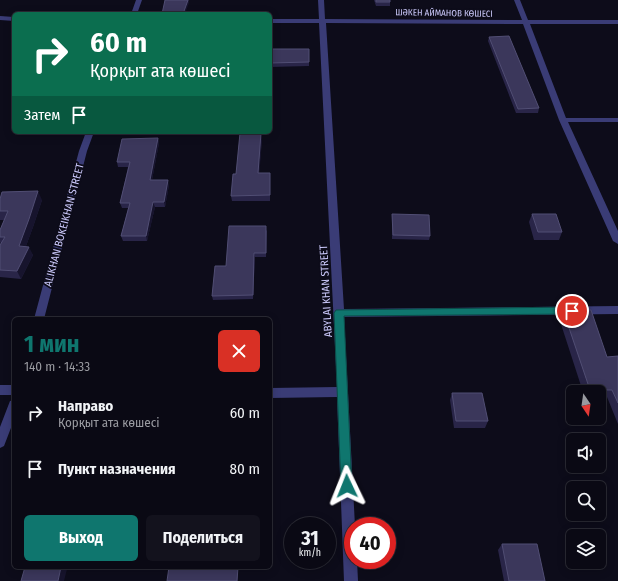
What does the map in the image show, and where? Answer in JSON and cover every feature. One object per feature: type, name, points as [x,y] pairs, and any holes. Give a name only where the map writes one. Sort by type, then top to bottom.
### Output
[{"type":"street","points":[[135,12],[139,0]]},
{"type":"street","name":"ABYLAI KHAN STREET","points":[[321,0],[339,313],[351,581]]},
{"type":"street","points":[[517,0],[563,120],[618,241]]},
{"type":"street","points":[[0,18],[12,19]]},
{"type":"street","name":"ШӘКЕН АЙМАНОВ КӨШЕСІ","points":[[272,21],[322,20],[527,23],[618,22]]},
{"type":"street","points":[[563,120],[618,120]]},
{"type":"street","name":"ALIKHAN BOKEIKHAN STREET","points":[[40,317],[83,152],[89,134]]},
{"type":"street","points":[[339,313],[618,310]]},
{"type":"street","points":[[0,390],[12,390]]},
{"type":"street","points":[[272,393],[343,392]]},
{"type":"street","points":[[0,442],[12,410]]},
{"type":"building","points":[[165,0],[188,0],[184,12],[162,12]]},
{"type":"building","points":[[376,0],[390,0],[390,2],[376,2]]},
{"type":"building","points":[[509,36],[539,108],[518,109],[489,37]]},
{"type":"building","points":[[272,49],[309,49],[309,62],[272,63]]},
{"type":"building","points":[[240,134],[261,134],[258,173],[270,173],[270,195],[231,196],[233,174],[236,174]]},
{"type":"building","points":[[158,138],[150,180],[168,180],[164,202],[153,202],[146,236],[121,236],[130,203],[120,203],[130,162],[117,162],[122,139]]},
{"type":"building","points":[[38,191],[19,246],[29,247],[17,271],[0,270],[0,245],[5,237],[0,237],[0,230],[8,211],[0,211],[0,199],[2,192]]},
{"type":"building","points":[[392,214],[429,215],[430,236],[393,235]]},
{"type":"building","points":[[532,214],[556,214],[562,232],[538,232]]},
{"type":"building","points":[[229,226],[266,226],[266,253],[254,253],[253,295],[212,296],[215,266],[226,266]]},
{"type":"building","points":[[563,310],[591,310],[607,357],[618,356],[618,403],[612,390],[606,390],[606,385],[588,385]]},
{"type":"building","points":[[452,393],[482,393],[488,421],[456,421]]},
{"type":"building","points":[[502,544],[537,544],[545,581],[509,581]]},
{"type":"building","points":[[24,569],[61,569],[58,581],[21,581]]},
{"type":"building","points":[[169,569],[238,569],[237,581],[167,581]]},
{"type":"route","points":[[347,486],[339,313],[572,311]]}]
